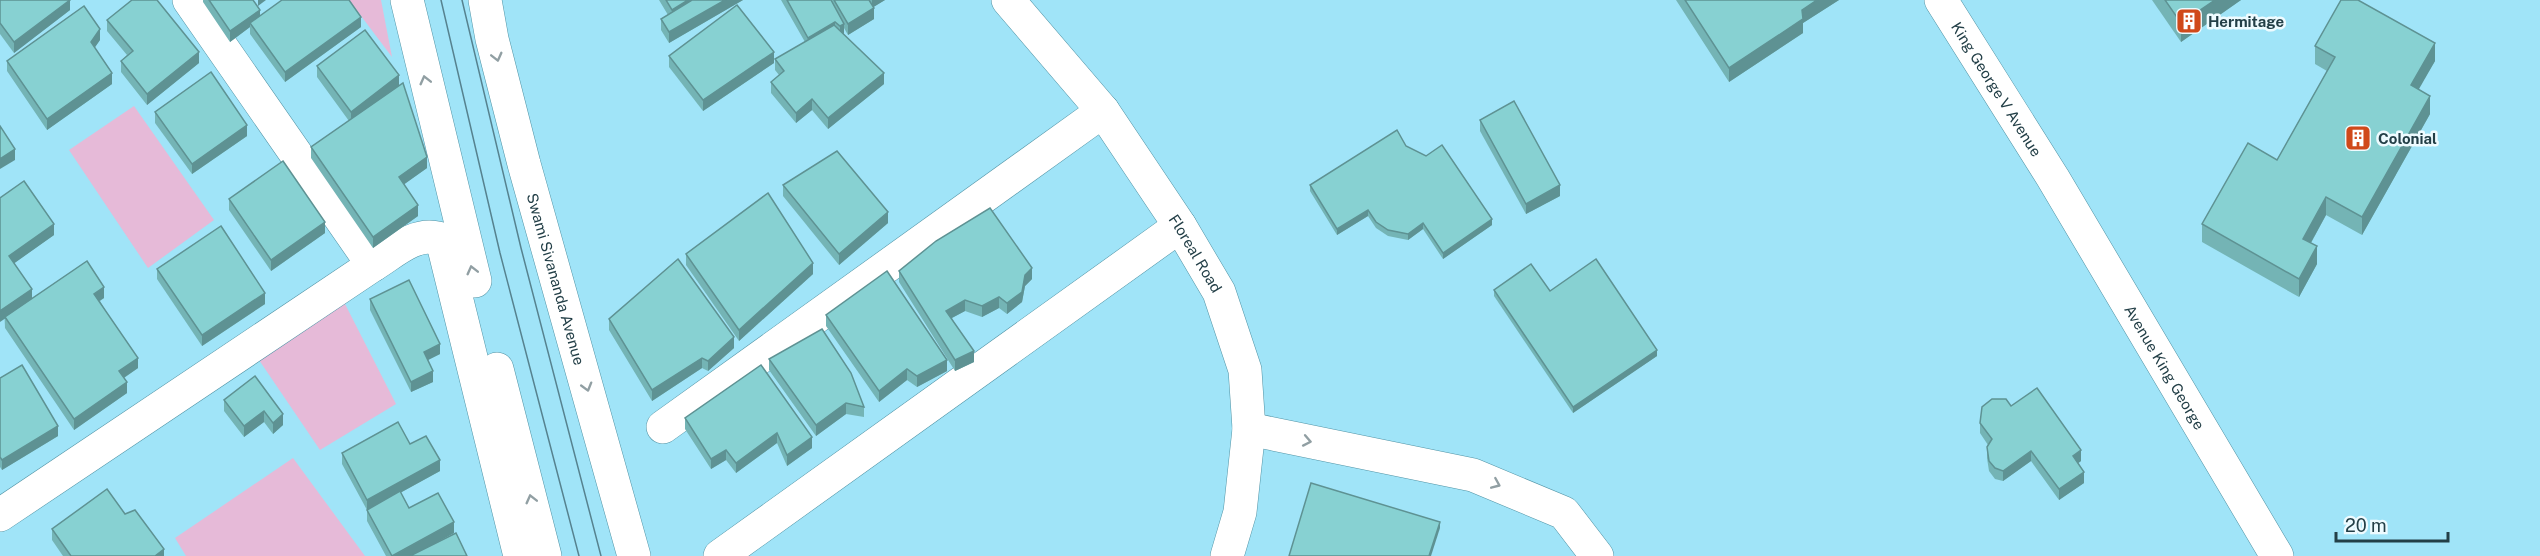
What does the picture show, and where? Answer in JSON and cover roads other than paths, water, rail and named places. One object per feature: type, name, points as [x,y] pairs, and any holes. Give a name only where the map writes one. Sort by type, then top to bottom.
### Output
[{"type":"street","points":[[189,0],[373,265]]},
{"type":"street","points":[[407,0],[413,36],[545,556]]},
{"type":"street","name":"Swami Sivananda Avenue","points":[[486,0],[492,39],[524,164],[634,556]]},
{"type":"street","name":"Floreal Road","points":[[1008,0],[1103,111],[1180,226],[1218,292],[1245,370],[1249,429],[1240,512],[1227,556]]},
{"type":"street","name":"King George V Avenue","points":[[1941,0],[2053,178]]},
{"type":"street","points":[[663,427],[1103,111]]},
{"type":"street","name":"Avenue King George","points":[[2053,178],[2277,556]]},
{"type":"street","points":[[720,556],[1180,226]]},
{"type":"street","points":[[0,515],[417,237],[438,238],[444,248],[520,556]]},
{"type":"street","points":[[1249,429],[1473,475],[1564,513],[1597,556]]},
{"type":"tram line","points":[[441,0],[500,253],[579,556]]},
{"type":"tram line","points":[[462,0],[521,248],[601,556]]},
{"type":"place","name":"Hermitage","points":[[2189,21]]},
{"type":"place","name":"Colonial","points":[[2358,138]]}]
